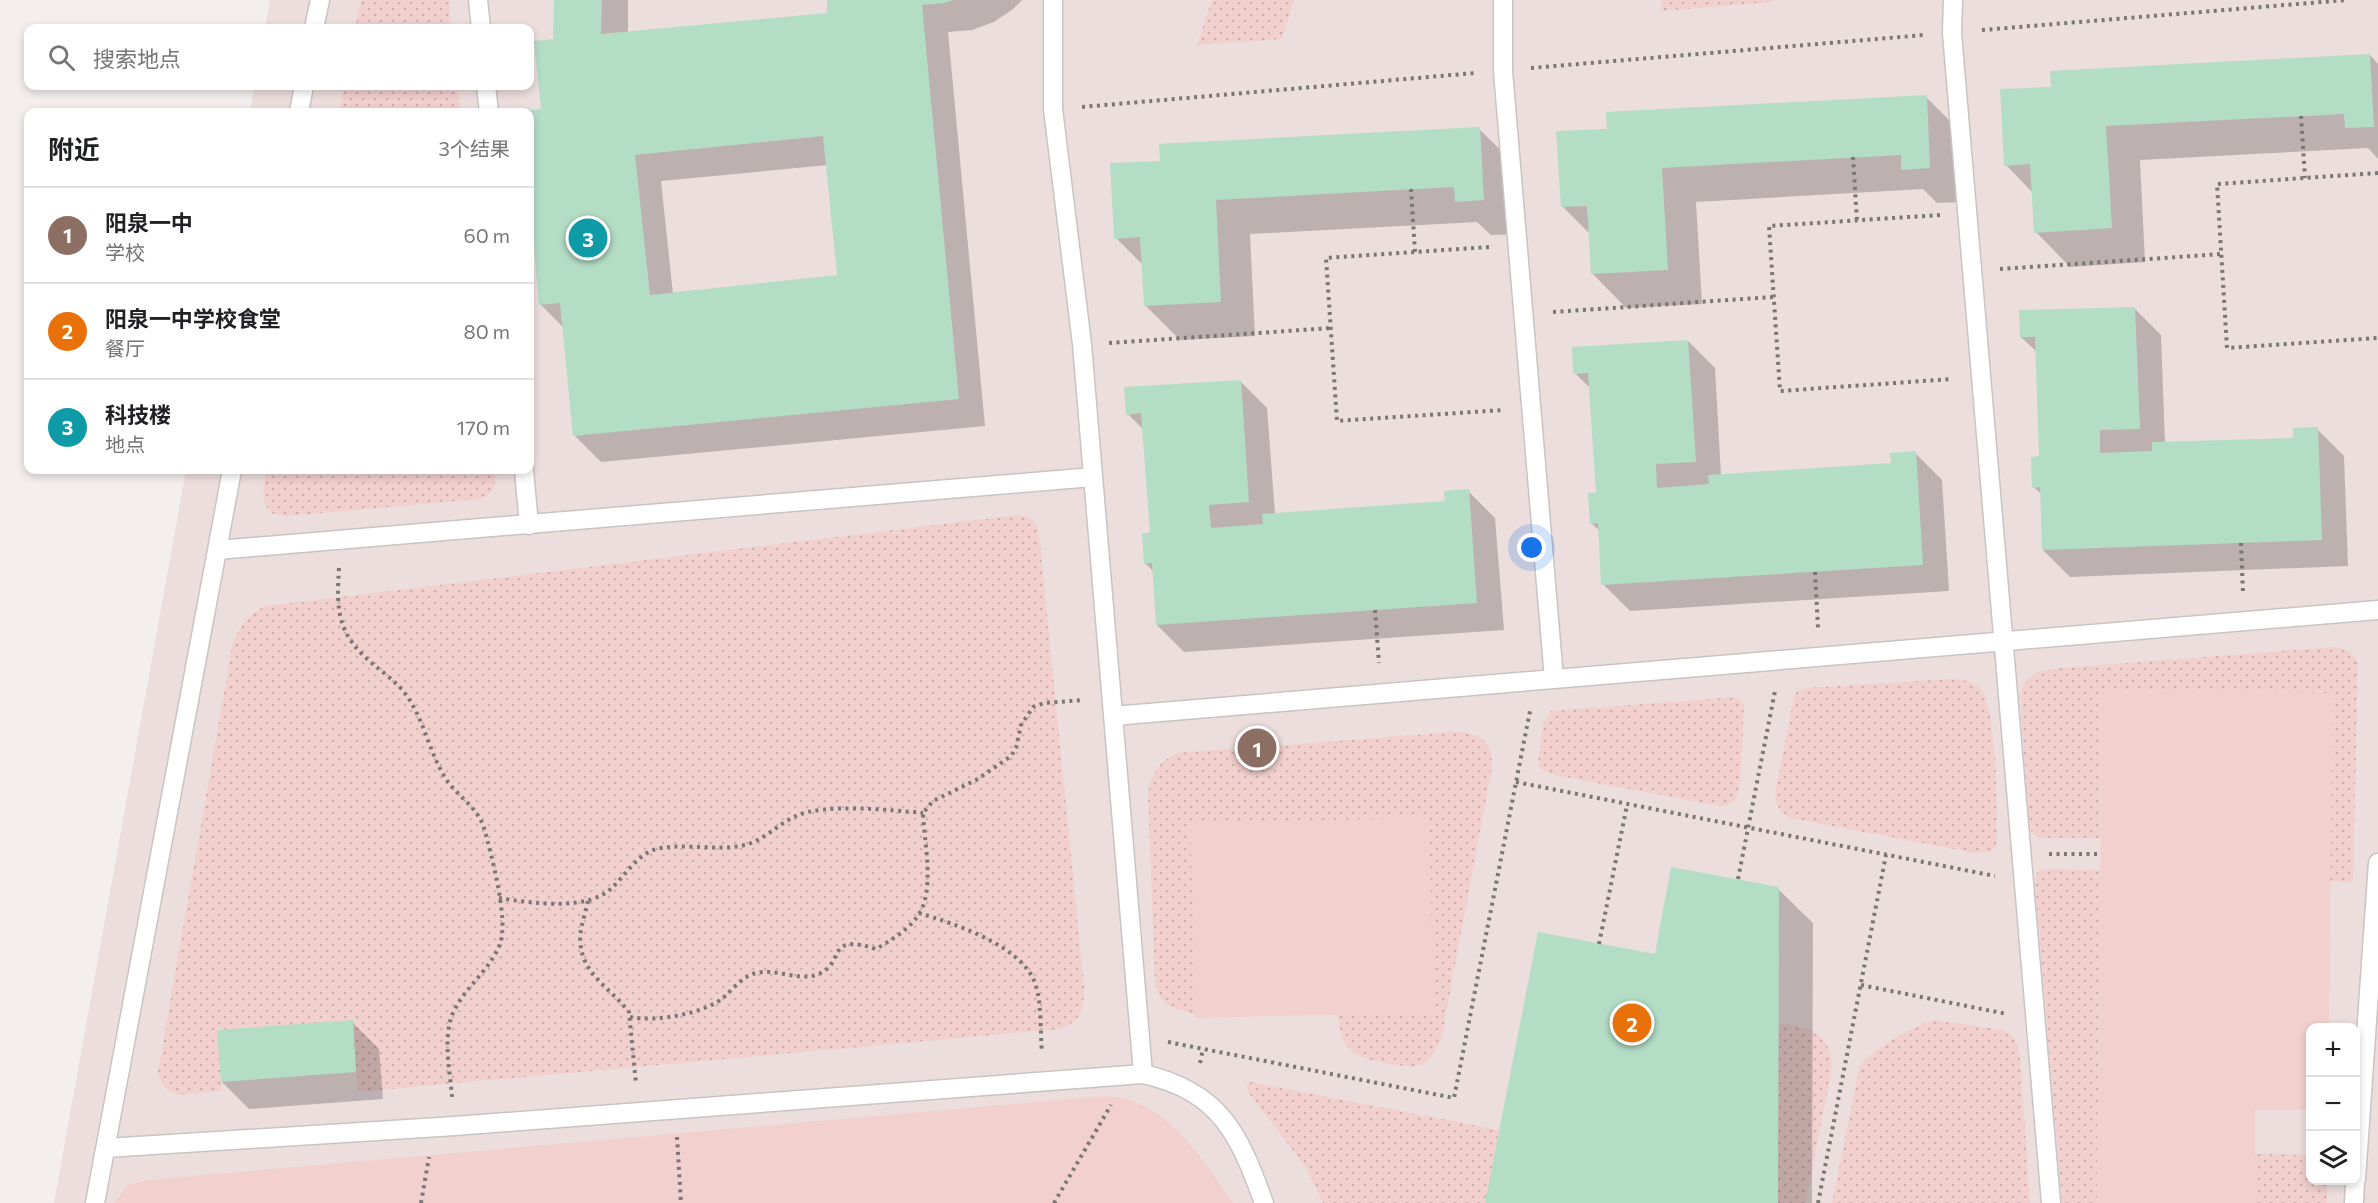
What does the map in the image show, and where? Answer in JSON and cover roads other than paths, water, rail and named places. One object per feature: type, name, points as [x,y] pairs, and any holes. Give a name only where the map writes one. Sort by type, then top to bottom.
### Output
[{"type":"lane","points":[[316,24],[320,0]]},
{"type":"lane","points":[[478,0],[481,24]]},
{"type":"lane","points":[[1053,0],[1053,109],[1082,344],[1141,1036],[1136,1074]]},
{"type":"lane","points":[[1503,0],[1503,71],[1531,408],[1545,680]]},
{"type":"lane","points":[[1953,0],[1952,33],[2051,1203]]},
{"type":"lane","points":[[300,108],[303,90]]},
{"type":"lane","points":[[486,90],[489,108]]},
{"type":"lane","points":[[95,1203],[231,474]]},
{"type":"lane","points":[[524,474],[529,525]]},
{"type":"lane","points":[[217,550],[1093,477]]},
{"type":"lane","points":[[1112,707],[1381,694],[2378,610]]},
{"type":"lane","points":[[2359,1131],[2378,863]]},
{"type":"lane","points":[[106,1148],[455,1126],[1136,1074],[1185,1087],[1209,1102],[1236,1138],[1250,1164],[1264,1203]]},
{"type":"lane","points":[[2354,1203],[2355,1185]]},
{"type":"place","name":"科技楼","points":[[588,238]]},
{"type":"place","name":"阳泉一中","points":[[1257,748]]},
{"type":"place","name":"阳泉一中学校食堂","points":[[1632,1023]]}]
